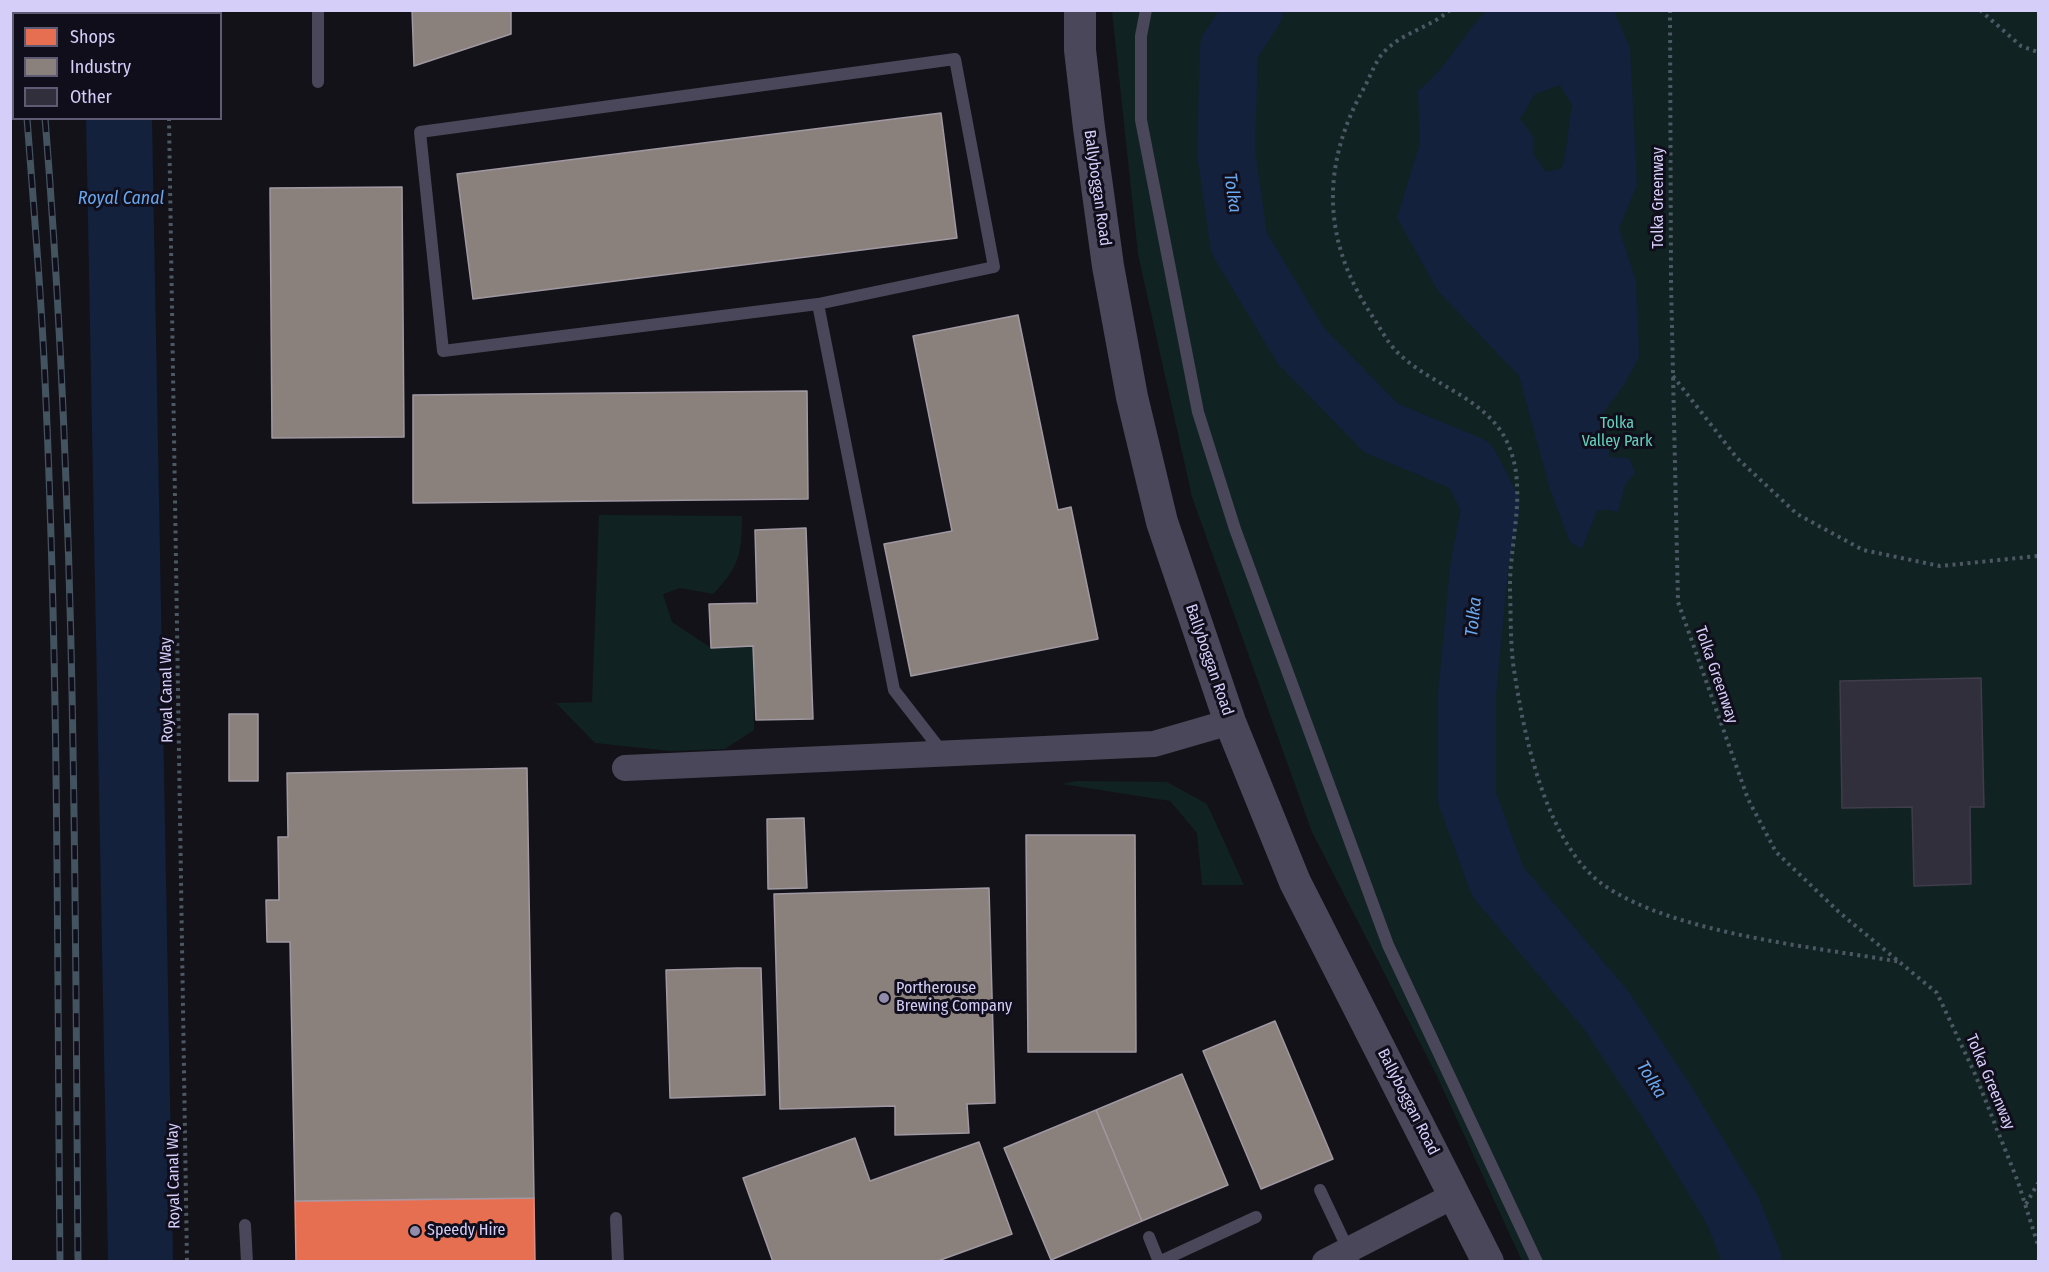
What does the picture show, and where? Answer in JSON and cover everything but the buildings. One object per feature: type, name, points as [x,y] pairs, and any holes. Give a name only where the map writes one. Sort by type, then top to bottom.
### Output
[{"type":"street","name":"Ballyboggan Road","points":[[1080,10],[1080,50],[1107,266],[1132,398],[1161,522],[1230,722],[1295,882],[1488,1262]]},
{"type":"street","points":[[625,768],[1154,744],[1199,733],[1230,722]]},
{"type":"street","points":[[1325,1262],[1351,1256],[1455,1195]]},
{"type":"lane","points":[[318,10],[318,82]]},
{"type":"lane","points":[[1146,10],[1141,36],[1141,120],[1198,412],[1235,529],[1388,945],[1537,1262]]},
{"type":"lane","points":[[955,59],[994,267],[818,304],[443,351],[420,132],[955,59]]},
{"type":"lane","points":[[818,304],[894,690],[944,754]]},
{"type":"lane","points":[[1320,1190],[1351,1256]]},
{"type":"lane","points":[[1149,1237],[1160,1262],[1256,1217]]},
{"type":"lane","points":[[616,1218],[618,1262]]},
{"type":"lane","points":[[245,1225],[247,1262]]},
{"type":"path","points":[[1450,10],[1441,18],[1413,30],[1383,53],[1349,114],[1334,165],[1333,208],[1340,254],[1358,294],[1396,351],[1435,382],[1479,406],[1505,438],[1517,471],[1510,585],[1514,674],[1530,746],[1546,799],[1574,855],[1603,885],[1646,908],[1727,931],[1902,962]]},
{"type":"path","name":"Tolka Greenway","points":[[1670,10],[1673,375],[1678,602],[1748,799],[1776,852],[1840,913],[1937,993],[1975,1074],[2026,1204],[2038,1245]]},
{"type":"path","points":[[1980,10],[2021,46],[2038,52]]},
{"type":"path","name":"Royal Canal Way","points":[[168,120],[187,1262]]},
{"type":"path","points":[[1673,375],[1737,458],[1797,514],[1863,550],[1941,566],[2038,556]]},
{"type":"path","points":[[2026,1204],[2038,1183]]},
{"type":"green space","name":"Tolka Valley Park","points":[[1112,11],[2038,11],[2038,1261],[1522,1261],[1437,1076],[1312,832],[1192,497],[1138,254]]},
{"type":"green space","points":[[599,515],[742,516],[740,550],[734,568],[713,594],[680,588],[663,594],[672,622],[711,648],[753,646],[754,730],[725,749],[670,751],[595,743],[556,703],[592,702]]},
{"type":"green space","points":[[1077,781],[1167,782],[1207,804],[1244,885],[1202,885],[1197,833],[1170,801],[1062,784]]},
{"type":"water","points":[[1486,11],[1614,11],[1630,48],[1637,185],[1619,228],[1636,282],[1639,357],[1624,385],[1602,414],[1610,457],[1629,458],[1635,473],[1625,485],[1618,512],[1605,509],[1597,511],[1582,549],[1570,542],[1550,489],[1519,376],[1438,291],[1397,218],[1420,143],[1418,91],[1437,73]],"holes":[[[1560,85],[1572,105],[1562,168],[1546,172],[1533,154],[1533,136],[1520,119],[1535,94]]]},
{"type":"water","name":"Royal Canal","points":[[86,120],[152,120],[173,1261],[108,1261]]},
{"type":"waterway","name":"Tolka","points":[[1254,10],[1229,48],[1226,152],[1239,243],[1301,346],[1381,428],[1470,465],[1491,506],[1479,569],[1467,695],[1467,798],[1498,882],[1606,1010],[1665,1099],[1733,1211],[1753,1262]]},
{"type":"railway","points":[[27,120],[42,329],[49,472],[57,810],[60,1262]]},
{"type":"railway","points":[[45,120],[63,404],[68,547],[72,690],[78,1262]]},
{"type":"place","name":"Portherouse Brewing Company","points":[[884,998]]},
{"type":"place","name":"Speedy Hire","points":[[415,1231]]}]
